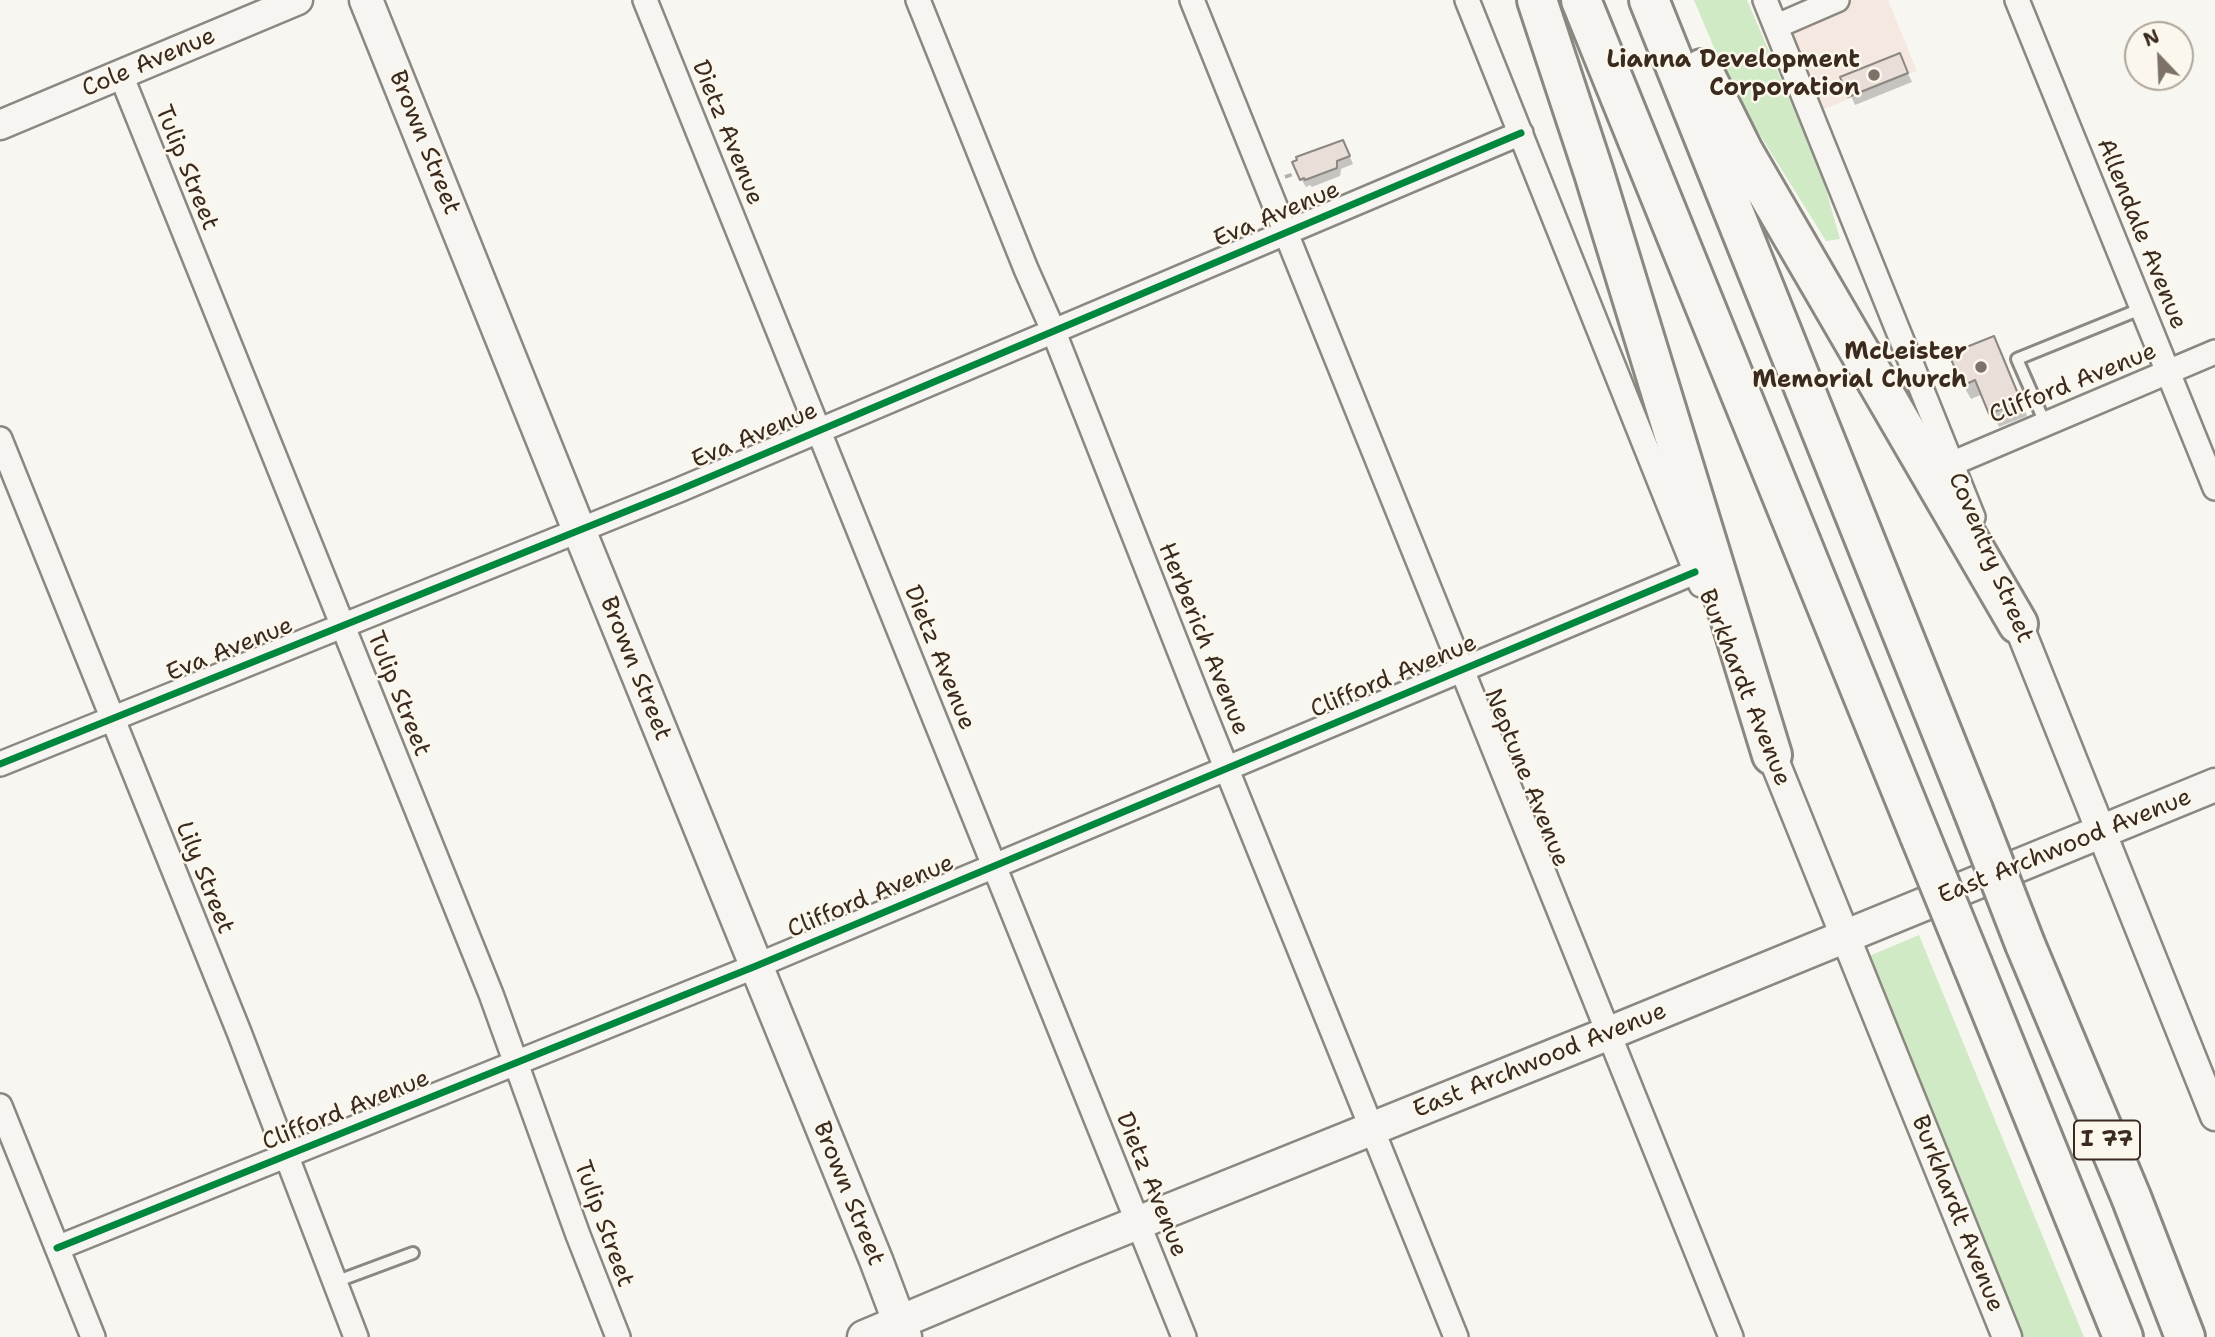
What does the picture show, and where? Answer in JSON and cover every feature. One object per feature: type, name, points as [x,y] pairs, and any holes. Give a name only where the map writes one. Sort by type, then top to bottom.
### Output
[{"type":"highway","points":[[1537,0],[1594,173],[1772,755]]},
{"type":"highway","name":"I 77","points":[[1581,0],[2123,1337]]},
{"type":"highway","name":"I 77","points":[[1649,0],[2025,944],[2131,1197],[2185,1337]]},
{"type":"highway","points":[[1670,0],[1743,151],[2018,624]]},
{"type":"main road","name":"Brown Street","points":[[366,0],[902,1330]]},
{"type":"main road","name":"East Archwood Avenue","points":[[864,1337],[902,1330],[1138,1225],[2215,785]]},
{"type":"street","name":"Cole Avenue","points":[[0,125],[298,0]]},
{"type":"street","name":"Dietz Avenue","points":[[645,0],[1184,1337]]},
{"type":"street","name":"Herberich Avenue","points":[[918,0],[1456,1337]]},
{"type":"street","name":"Neptune Avenue","points":[[1192,0],[1731,1337]]},
{"type":"street","name":"Burkhardt Avenue","points":[[1467,0],[1695,572],[1772,755],[2007,1337]]},
{"type":"street","name":"Coventry Street","points":[[1765,0],[2215,1116]]},
{"type":"street","points":[[1777,26],[1837,0]]},
{"type":"street","name":"Allendale Avenue","points":[[2017,0],[2215,488]]},
{"type":"street","name":"Tulip Street","points":[[121,75],[491,994],[578,1236],[618,1337]]},
{"type":"street","name":"Eva Avenue","points":[[0,764],[579,530],[1521,133]]},
{"type":"street","name":"Clifford Avenue","points":[[1951,464],[2215,352]]},
{"type":"street","name":"Lily Street","points":[[0,439],[287,1154],[356,1337]]},
{"type":"street","name":"Clifford Avenue","points":[[57,1248],[756,966],[1695,572]]},
{"type":"street","points":[[0,1107],[93,1337]]},
{"type":"lane","points":[[2045,423],[2017,359],[2143,308]]},
{"type":"lane","points":[[335,1282],[413,1254]]},
{"type":"path","points":[[1287,176],[1296,173]]},
{"type":"shaded area","points":[[1837,0],[1888,0],[1917,71],[1810,115],[1777,26]]},
{"type":"green space","points":[[1694,0],[1747,0],[1821,172],[1840,239],[1826,241],[1731,88]]},
{"type":"green space","points":[[1919,935],[2084,1337],[2015,1337],[1867,957]]},
{"type":"building","name":"Lianna Development Corporation","points":[[1900,53],[1908,73],[1848,97],[1840,77]]},
{"type":"building","points":[[1343,140],[1350,156],[1337,161],[1337,168],[1300,180],[1292,162],[1297,160],[1296,157]]},
{"type":"building","name":"McLeister Memorial Church","points":[[1994,336],[2021,401],[1989,414],[1975,380],[1962,386],[1949,354]]},
{"type":"cycle path","points":[[0,764],[679,490],[1521,133]]},
{"type":"cycle path","points":[[57,1248],[756,966],[1695,572]]},
{"type":"place","name":"Lianna Development Corporation","points":[[1874,75]]},
{"type":"place","name":"McLeister Memorial Church","points":[[1981,367]]}]
